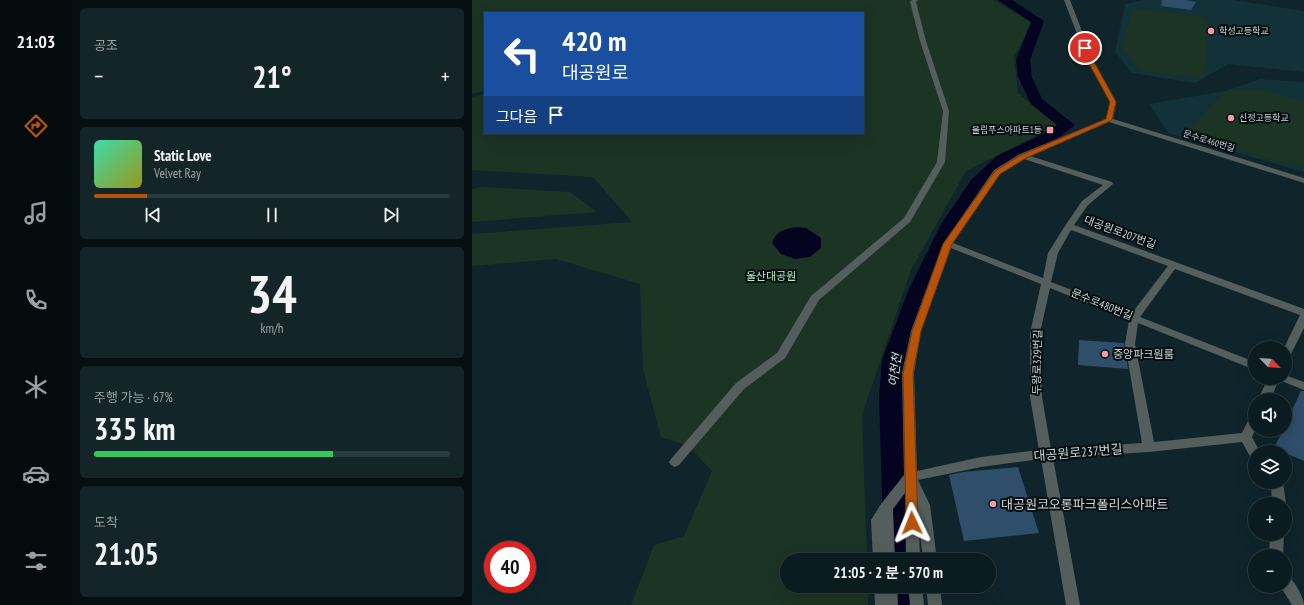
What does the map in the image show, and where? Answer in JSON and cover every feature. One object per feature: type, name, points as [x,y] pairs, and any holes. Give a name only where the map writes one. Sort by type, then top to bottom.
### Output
[{"type":"street","points":[[675,462],[740,386],[782,355],[815,298],[907,220],[941,162],[946,111],[922,38],[913,2],[915,0]]},
{"type":"street","points":[[914,553],[910,477],[908,373],[916,331],[948,244],[997,172],[1023,156],[1109,120],[1113,102],[1090,60],[1067,0]]},
{"type":"street","name":"문수로460번길","points":[[1109,120],[1304,181]]},
{"type":"street","name":"대공원로207번길","points":[[1023,156],[1109,184],[1085,203],[1069,226],[1304,313]]},
{"type":"street","name":"두왕로329번길","points":[[1069,226],[1053,253],[1035,333],[1036,397],[1073,605]]},
{"type":"street","name":"문수로480번길","points":[[948,244],[1248,363]]},
{"type":"street","points":[[1149,447],[1130,344],[1134,318],[1173,265]]},
{"type":"street","points":[[1292,342],[1304,317]]},
{"type":"street","points":[[1292,381],[1304,386]]},
{"type":"street","points":[[1248,433],[1246,437],[1250,445]]},
{"type":"street","name":"대공원로237번길","points":[[910,477],[982,462],[1047,454],[1149,447],[1246,437]]},
{"type":"street","points":[[880,553],[878,520],[910,477]]},
{"type":"street","points":[[910,477],[923,505],[929,553]]},
{"type":"street","points":[[886,508],[888,553]]},
{"type":"street","points":[[881,593],[882,605]]},
{"type":"street","points":[[890,593],[891,605]]},
{"type":"street","points":[[916,593],[917,605]]},
{"type":"street","points":[[934,593],[935,605]]},
{"type":"street","points":[[1292,593],[1300,605]]},
{"type":"shaded area","name":"학성고등학교","points":[[1143,0],[1234,0],[1304,11],[1304,72],[1228,64],[1195,83],[1132,73],[1115,52],[1125,4]]},
{"type":"shaded area","name":"신정고등학교","points":[[1260,79],[1304,82],[1304,172],[1168,133],[1149,104],[1225,91]]},
{"type":"shaded area","points":[[796,227],[806,228],[821,238],[821,248],[810,257],[795,259],[781,254],[772,243],[781,231]]},
{"type":"green space","name":"울산대공원","points":[[472,0],[993,0],[1032,23],[1014,57],[1018,93],[1057,125],[966,171],[911,270],[862,415],[867,553],[780,553],[780,593],[868,593],[868,605],[631,605],[654,545],[684,536],[712,471],[687,445],[661,437],[643,370],[640,284],[556,259],[472,266],[472,234],[632,222],[593,177],[472,170],[472,97],[484,94],[484,134],[864,134],[864,12],[484,12],[484,90],[472,94]]},
{"type":"green space","points":[[1132,8],[1208,17],[1204,78],[1139,71],[1122,48]]},
{"type":"green space","name":"신정고등학교","points":[[1259,89],[1304,101],[1304,166],[1290,162],[1288,165],[1185,134],[1225,91]]},
{"type":"green space","points":[[482,187],[570,192],[597,212],[472,222],[472,189]]},
{"type":"building","points":[[1162,0],[1185,0],[1196,2],[1191,10],[1161,6]]},
{"type":"building","name":"중앙파크원룸","points":[[1079,340],[1124,343],[1128,369],[1078,365]]},
{"type":"building","points":[[1301,391],[1304,391],[1304,461],[1292,456],[1292,445],[1276,445],[1280,437],[1292,437],[1292,410]]},
{"type":"building","name":"대공원코오롱파크폴리스아파트","points":[[1018,467],[1039,533],[964,541],[949,475],[963,472]]},
{"type":"waterway","name":"여천천","points":[[899,553],[892,397],[894,360],[919,291],[951,224],[978,183],[1003,160],[1051,136],[1067,125],[1036,101],[1025,77],[1023,60],[1038,21],[1004,0]]},
{"type":"waterway","name":"여천천","points":[[900,593],[901,605]]},
{"type":"place","name":"학성고등학교","points":[[1211,31]]},
{"type":"place","name":"신정고등학교","points":[[1231,118]]},
{"type":"place","name":"올림푸스아파트1동","points":[[1050,130]]},
{"type":"place","name":"중앙파크원룸","points":[[1105,354]]},
{"type":"place","name":"대공원코오롱파크폴리스아파트","points":[[993,504]]},
{"type":"route","points":[[912,523],[908,373],[916,331],[948,244],[997,172],[1014,160],[1109,120],[1113,102],[1085,48]]}]
